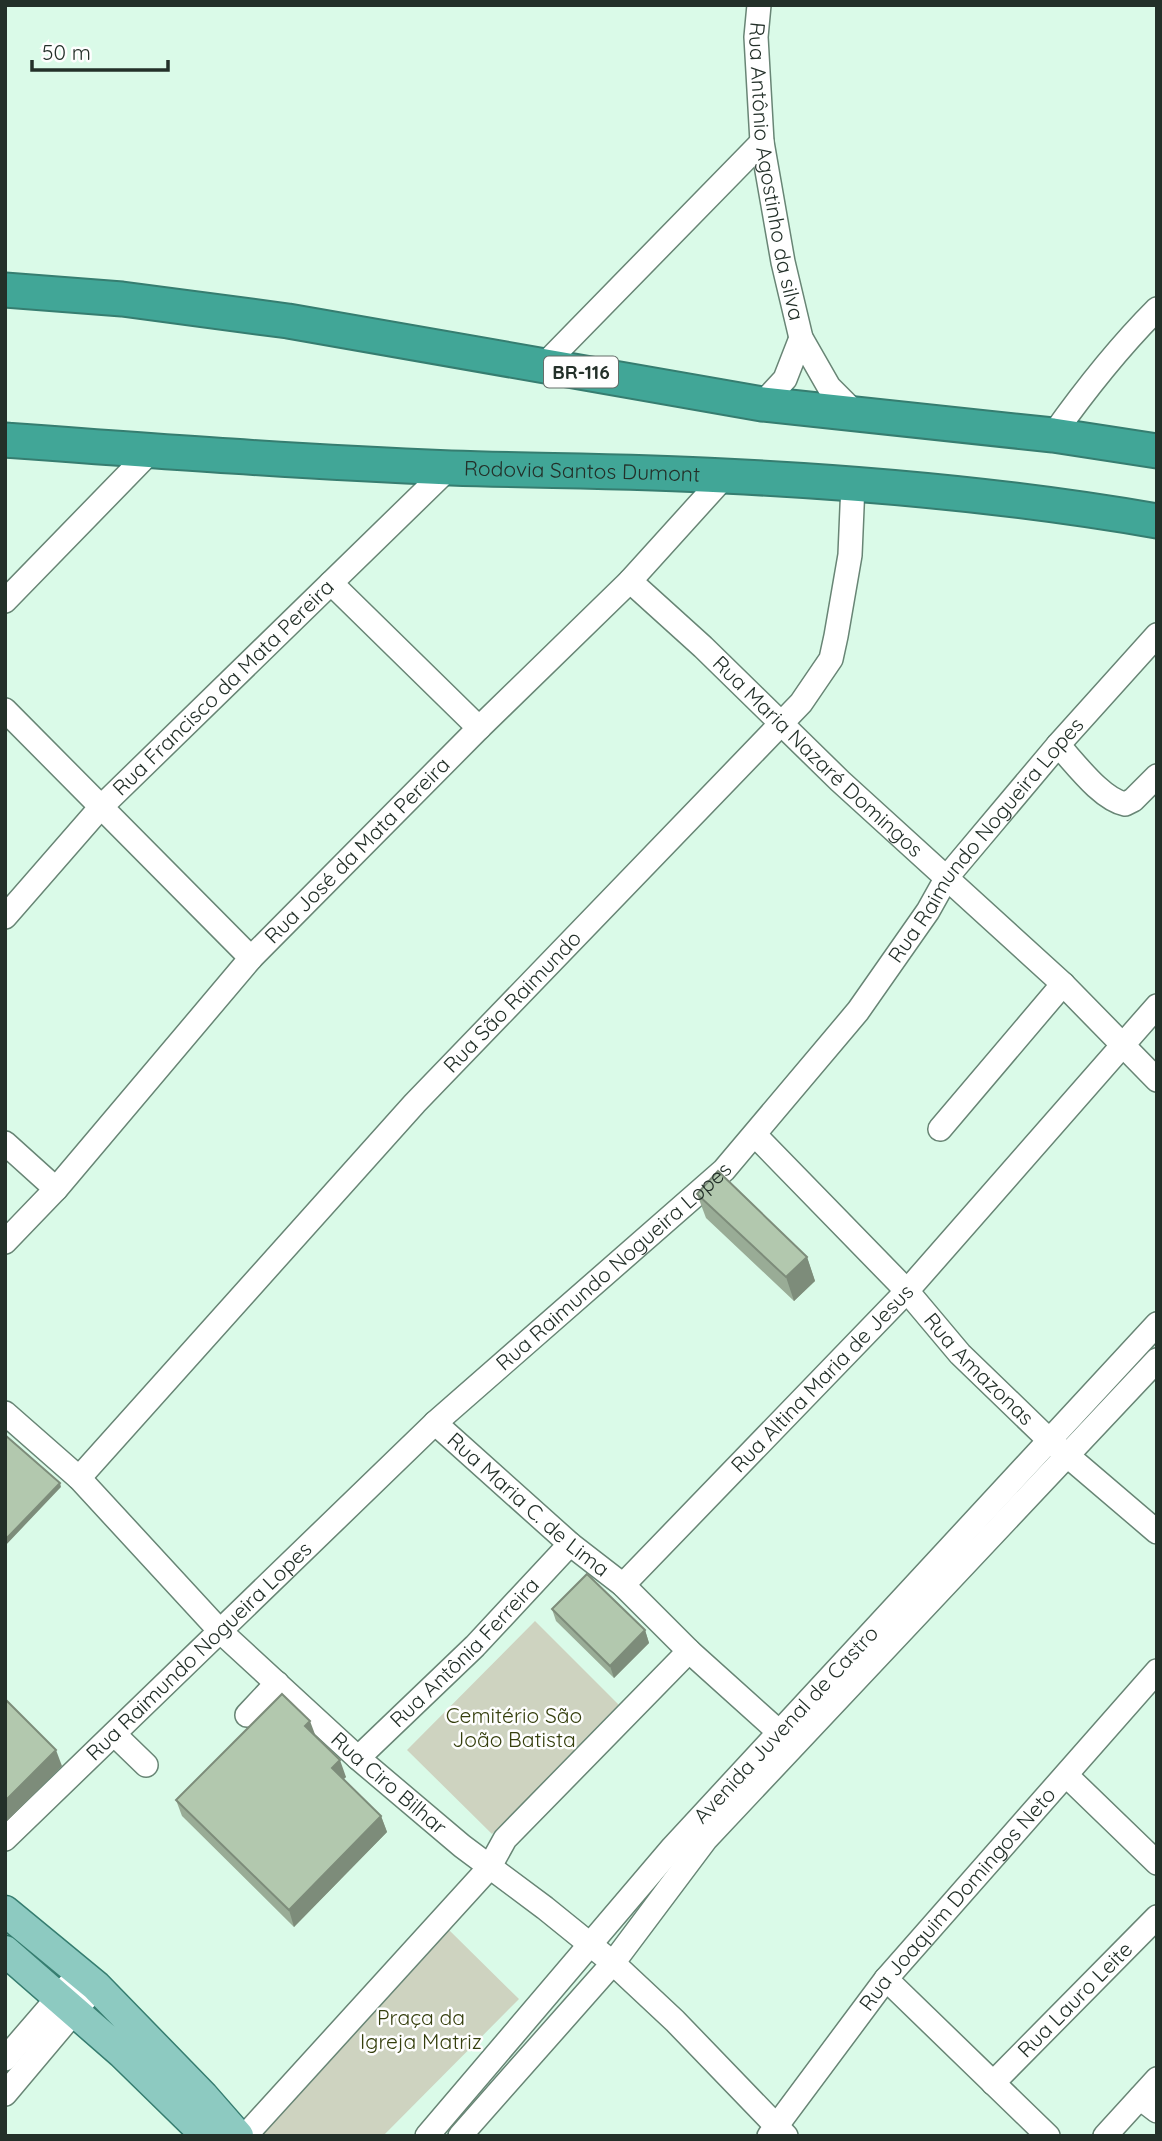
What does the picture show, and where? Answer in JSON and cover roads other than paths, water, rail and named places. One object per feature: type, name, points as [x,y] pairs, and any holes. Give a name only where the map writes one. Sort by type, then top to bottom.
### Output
[{"type":"highway","name":"BR-116","points":[[5,290],[122,299],[288,321],[762,404],[1054,435],[1157,451]]},
{"type":"highway","name":"Rodovia Santos Dumont","points":[[5,440],[449,468],[724,476],[853,484],[1081,508],[1157,521]]},
{"type":"main road","points":[[5,1911],[88,1979],[194,2086],[238,2136]]},
{"type":"main road","points":[[5,1951],[164,2092],[207,2136]]},
{"type":"street","name":"Rua Antônio Agostinho da silva","points":[[759,5],[756,37],[762,142],[783,262],[801,338],[829,387],[855,412]]},
{"type":"street","points":[[544,365],[762,142]]},
{"type":"street","points":[[1054,435],[1123,343],[1157,309]]},
{"type":"street","name":"Rua Antônio Agostinho da silva","points":[[762,404],[783,383],[801,338]]},
{"type":"street","points":[[5,601],[151,451]]},
{"type":"street","name":"Rua Francisco da Mata Pereira","points":[[5,917],[100,808],[449,468]]},
{"type":"street","name":"Rua José da Mata Pereira","points":[[5,1242],[56,1189],[251,958],[630,580],[724,476]]},
{"type":"street","name":"Rua São Raimundo","points":[[79,1478],[415,1103],[801,703],[831,659],[850,555],[853,484]]},
{"type":"street","name":"Rua Maria Nazaré Domingos","points":[[630,580],[782,722],[840,781],[1063,984],[1157,1080]]},
{"type":"street","points":[[331,583],[479,728]]},
{"type":"street","name":"Rua Raimundo Nogueira Lopes","points":[[5,1839],[435,1423],[709,1186],[859,1011],[928,911],[947,877],[1058,745],[1157,635]]},
{"type":"street","points":[[5,710],[251,958]]},
{"type":"street","points":[[1058,745],[1104,793],[1118,803],[1125,804],[1133,800],[1157,776]]},
{"type":"street","points":[[940,1129],[1063,984]]},
{"type":"street","name":"Rua Altina Maria de Jesus","points":[[623,1585],[906,1291],[1157,1006]]},
{"type":"street","name":"Rua Amazonas","points":[[755,1135],[906,1291],[960,1354],[1048,1439],[1157,1532]]},
{"type":"street","points":[[5,1143],[56,1189]]},
{"type":"street","name":"Avenida Juvenal de Castro","points":[[426,2136],[673,1847],[1157,1324]]},
{"type":"street","name":"Avenida Juvenal de Castro","points":[[460,2136],[613,1963],[706,1839],[1157,1360]]},
{"type":"street","name":"Rua Ciro Bilhar","points":[[5,1413],[79,1478],[221,1632],[358,1758],[489,1868],[613,1963],[675,2021],[777,2133]]},
{"type":"street","name":"Rua Maria C. de Lima","points":[[435,1423],[569,1544],[623,1585]]},
{"type":"street","name":"Rua Antônia Ferreira","points":[[358,1758],[475,1646],[569,1544]]},
{"type":"street","points":[[623,1585],[688,1651],[778,1731]]},
{"type":"street","points":[[245,2136],[489,1868],[505,1839],[688,1651]]},
{"type":"street","name":"Rua Joaquim Domingos Neto","points":[[777,2133],[886,1979],[1157,1671]]},
{"type":"street","points":[[247,1715],[277,1683]]},
{"type":"street","points":[[114,1734],[146,1765]]},
{"type":"street","points":[[1067,1776],[1157,1863]]},
{"type":"street","name":"Rua Lauro Leite","points":[[993,2083],[1157,1917]]},
{"type":"street","points":[[5,2094],[67,2004],[88,1979]]},
{"type":"street","points":[[886,1979],[1048,2136]]},
{"type":"street","points":[[5,2059],[67,2004]]},
{"type":"street","points":[[1105,2136],[1148,2104],[1157,2078]]},
{"type":"park label","name":"Cemitério São João Batista","points":[[514,1728]]},
{"type":"park label","name":"Praça da Igreja Matriz","points":[[421,2030]]}]
